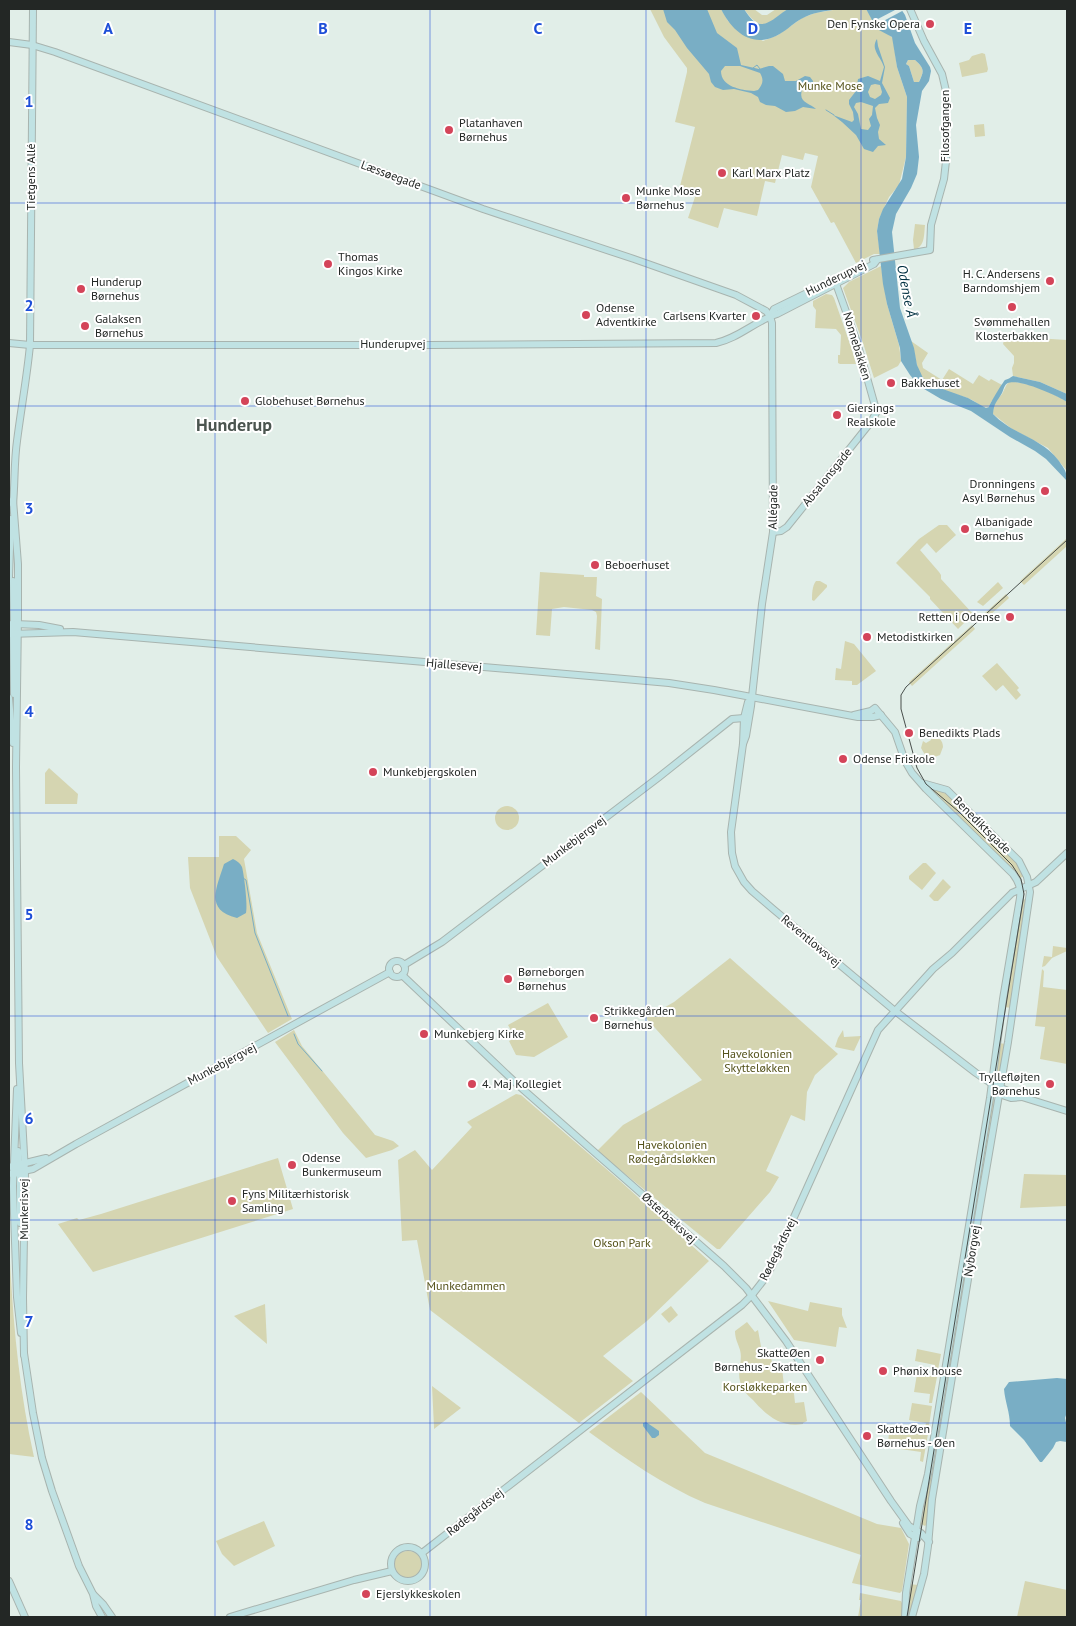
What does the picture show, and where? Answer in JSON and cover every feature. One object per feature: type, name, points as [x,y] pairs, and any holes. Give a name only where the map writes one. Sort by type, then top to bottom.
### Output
[{"type":"street","name":"Tietgens Allé","points":[[13,500],[14,464],[30,344],[33,9]]},
{"type":"street","name":"Filosofgangen","points":[[910,9],[942,74],[946,91],[946,161],[944,178],[931,225],[930,250]]},
{"type":"street","name":"Læssøegade","points":[[9,42],[32,45],[64,55],[483,209],[728,292],[766,311],[770,316]]},
{"type":"street","name":"Hunderupvej","points":[[9,343],[716,343],[738,335],[835,281],[874,264],[878,260],[896,255],[930,250]]},
{"type":"street","name":"Nonnebakken","points":[[835,281],[857,342],[876,413]]},
{"type":"street","name":"Allégade","points":[[751,697],[773,532],[772,323],[770,316]]},
{"type":"street","name":"Absalonsgade","points":[[773,532],[781,531],[787,527],[871,422],[876,413]]},
{"type":"street","points":[[9,578],[13,500]]},
{"type":"street","points":[[13,500],[18,564],[13,628]]},
{"type":"street","points":[[9,559],[13,565],[13,628]]},
{"type":"street","name":"Hjallesevej","points":[[13,628],[39,625],[73,632]]},
{"type":"street","name":"Hjallesevej","points":[[13,628],[677,684],[865,718],[881,715]]},
{"type":"street","name":"Munkerisvej","points":[[13,628],[18,707],[16,767],[19,1063],[16,1169],[11,1184],[17,1297],[33,1413],[42,1458],[79,1566],[102,1617]]},
{"type":"street","name":"Reventlowsvej","points":[[751,697],[744,718],[743,744],[730,842],[736,866],[744,882],[773,909],[895,1011],[999,1091],[1011,1098],[1022,1098],[1067,1111]]},
{"type":"street","name":"Reventlowsvej","points":[[743,744],[748,728],[751,697]]},
{"type":"street","name":"Munkerisvej","points":[[9,698],[16,767]]},
{"type":"street","name":"Benediktsgade","points":[[854,715],[871,711],[875,708],[895,732],[905,761],[912,773],[1018,880],[1021,889]]},
{"type":"street","name":"Munkebjergvej","points":[[404,965],[442,942],[659,778],[732,719],[744,718]]},
{"type":"street","name":"Benediktsgade","points":[[920,782],[928,786],[947,790],[1019,861],[1030,885]]},
{"type":"street","name":"Rødegårdsvej","points":[[422,1554],[652,1376],[752,1295],[772,1266],[878,1030],[933,969],[952,953],[1012,893],[1036,882],[1067,853]]},
{"type":"street","name":"Nyborgvej","points":[[912,1617],[924,1574],[929,1542],[932,1499],[1011,1024],[1030,899],[1030,885]]},
{"type":"street","name":"Nyborgvej","points":[[905,1617],[906,1593],[928,1474],[992,1084],[1021,889]]},
{"type":"street","points":[[394,962],[400,962],[404,965],[402,975],[395,977],[390,972],[390,966],[394,962]]},
{"type":"street","name":"Munkebjergvej","points":[[16,1169],[54,1156],[390,972]]},
{"type":"street","name":"Østerbæksvej","points":[[402,975],[518,1085],[724,1266],[752,1295],[786,1341],[891,1501],[916,1534],[929,1542]]},
{"type":"street","name":"Munkerisvej","points":[[19,1063],[16,1169],[20,1182],[21,1234],[24,1246],[24,1355]]},
{"type":"street","points":[[411,1547],[417,1549],[425,1559],[425,1568],[421,1576],[416,1580],[402,1581],[392,1571],[392,1558],[400,1549],[411,1547]]},
{"type":"street","points":[[230,1617],[354,1580],[392,1571]]},
{"type":"street","points":[[9,1582],[25,1617]]},
{"type":"street","name":"Munkerisvej","points":[[93,1594],[112,1617]]},
{"type":"green space","name":"Munke Mose","points":[[650,9],[721,9],[728,21],[763,41],[778,35],[802,18],[815,13],[839,9],[866,9],[876,25],[893,38],[897,67],[907,97],[906,157],[899,185],[889,197],[879,219],[877,231],[880,254],[874,254],[856,263],[834,222],[831,223],[811,187],[818,156],[805,153],[803,160],[782,155],[775,183],[765,181],[757,216],[724,208],[718,228],[688,218],[696,194],[679,190],[695,127],[675,122],[687,68],[664,37]]},
{"type":"green space","points":[[744,9],[754,9],[762,15],[767,15],[776,9],[788,9],[770,22],[761,24],[750,17]]},
{"type":"green space","points":[[982,53],[985,54],[987,72],[962,77],[959,63]]},
{"type":"green space","points":[[908,60],[915,60],[922,68],[923,73],[919,82],[914,82],[909,66],[906,64]]},
{"type":"green space","points":[[984,124],[985,136],[975,137],[974,125]]},
{"type":"green space","points":[[915,224],[925,225],[922,243],[918,248],[914,249],[913,240]]},
{"type":"green space","points":[[881,266],[887,304],[899,345],[901,361],[898,366],[874,378],[843,288],[849,282]]},
{"type":"green space","points":[[826,294],[832,295],[834,298],[856,364],[838,363],[841,335],[836,329],[815,328],[816,310],[813,306],[813,301]]},
{"type":"green space","points":[[1005,336],[1067,340],[1067,394],[1040,382],[1013,376],[1014,356],[1003,344]]},
{"type":"green space","points":[[911,341],[928,353],[922,363],[923,368],[942,380],[949,369],[973,384],[979,375],[989,381],[991,379],[1002,385],[989,407],[928,383],[918,370]]},
{"type":"green space","points":[[1009,382],[1024,383],[1040,388],[1067,402],[1067,471],[1048,448],[1012,429],[993,414],[995,402]]},
{"type":"green space","points":[[939,525],[947,525],[956,535],[936,553],[927,543],[920,550],[939,572],[941,579],[973,614],[958,629],[930,597],[896,563],[919,539]]},
{"type":"green space","points":[[1067,538],[1067,546],[1024,585],[1020,581]]},
{"type":"green space","points":[[540,572],[597,577],[596,596],[602,599],[600,650],[595,649],[597,616],[596,612],[592,610],[564,607],[552,609],[550,636],[536,635]]},
{"type":"green space","points":[[816,581],[820,581],[827,585],[827,587],[814,601],[812,600],[812,593]]},
{"type":"green space","points":[[998,582],[1003,588],[983,606],[977,602]]},
{"type":"green space","points":[[1006,594],[1009,598],[988,617],[985,613]]},
{"type":"green space","points":[[972,625],[975,629],[912,686],[909,682]]},
{"type":"green space","points":[[845,641],[854,644],[876,671],[857,685],[852,685],[852,681],[835,680],[836,668],[841,669]]},
{"type":"green space","points":[[997,663],[1019,688],[1017,690],[1021,695],[1016,700],[1003,685],[996,691],[982,676]]},
{"type":"green space","points":[[931,736],[940,739],[943,747],[940,755],[932,758],[925,755],[921,748],[923,741],[926,743],[931,740]]},
{"type":"green space","points":[[49,768],[78,794],[77,804],[45,804],[45,773]]},
{"type":"green space","points":[[930,789],[945,792],[1017,862],[1024,876],[1020,878]]},
{"type":"green space","points":[[507,806],[516,809],[519,818],[516,827],[507,830],[498,827],[495,818],[498,809]]},
{"type":"green space","points":[[219,836],[236,836],[251,850],[244,859],[257,933],[292,1019],[268,1033],[217,957],[190,888],[188,857],[219,857]]},
{"type":"green space","points":[[923,863],[926,863],[936,873],[922,890],[909,879],[909,876]]},
{"type":"green space","points":[[943,879],[951,887],[938,901],[934,901],[929,896]]},
{"type":"green space","points":[[1022,899],[1028,900],[1012,1008],[1004,1007]]},
{"type":"green space","points":[[1053,946],[1067,948],[1067,951],[1052,958],[1042,967],[1044,956],[1052,957]]},
{"type":"green space","name":"Havekolonien Skytteløkken","points":[[730,958],[838,1054],[815,1075],[807,1092],[805,1121],[791,1115],[766,1171],[779,1177],[770,1192],[720,1249],[717,1249],[597,1151],[623,1125],[702,1080],[646,1018],[674,1002]]},
{"type":"green space","points":[[1042,969],[1044,971],[1043,987],[1067,990],[1067,1064],[1040,1059],[1045,1027],[1035,1026]]},
{"type":"green space","points":[[548,1003],[568,1037],[534,1057],[516,1055],[509,1041],[515,1038],[508,1025]]},
{"type":"green space","points":[[294,1030],[302,1046],[375,1135],[393,1141],[399,1146],[366,1158],[343,1133],[275,1042]]},
{"type":"green space","points":[[843,1030],[844,1037],[861,1036],[854,1051],[835,1047]]},
{"type":"green space","points":[[998,1043],[1006,1044],[1000,1074],[995,1072]]},
{"type":"green space","points":[[516,1094],[521,1095],[709,1261],[647,1321],[603,1356],[633,1381],[579,1423],[430,1310],[417,1240],[402,1241],[398,1160],[415,1150],[432,1170],[472,1127],[467,1122]]},
{"type":"green space","points":[[991,1099],[996,1102],[962,1308],[957,1307]]},
{"type":"green space","points":[[278,1158],[293,1209],[93,1272],[58,1224],[77,1218],[79,1220],[101,1214]]},
{"type":"green space","points":[[1024,1174],[1067,1175],[1067,1206],[1020,1208]]},
{"type":"green space","points":[[9,1239],[17,1348],[28,1430],[34,1457],[9,1454]]},
{"type":"green space","points":[[768,1301],[808,1311],[810,1302],[842,1308],[842,1315],[847,1328],[839,1327],[836,1347],[794,1340]]},
{"type":"green space","points":[[265,1304],[267,1344],[234,1316]]},
{"type":"green space","points":[[671,1306],[678,1315],[669,1323],[661,1314]]},
{"type":"green space","name":"Korsløkkeparken","points":[[747,1322],[755,1332],[758,1330],[762,1352],[770,1351],[773,1369],[782,1368],[784,1386],[793,1385],[795,1403],[804,1402],[807,1421],[803,1424],[788,1424],[775,1419],[763,1411],[743,1389],[739,1377],[741,1354],[735,1331]]},
{"type":"green space","points":[[954,1327],[959,1328],[927,1524],[925,1526],[921,1524]]},
{"type":"green space","points":[[917,1349],[941,1354],[937,1375],[933,1374],[935,1365],[915,1361]]},
{"type":"green space","points":[[917,1374],[937,1377],[932,1403],[929,1403],[930,1394],[914,1392]]},
{"type":"green space","points":[[432,1386],[461,1408],[434,1429],[434,1427]]},
{"type":"green space","points":[[641,1392],[705,1453],[877,1524],[901,1528],[909,1544],[902,1591],[900,1593],[852,1583],[861,1555],[689,1496],[631,1462],[589,1432]]},
{"type":"green space","points":[[912,1403],[932,1406],[928,1432],[924,1432],[926,1423],[909,1420]]},
{"type":"green space","points":[[890,1428],[928,1434],[923,1462],[920,1461],[921,1452],[887,1447]]},
{"type":"green space","points":[[264,1521],[275,1546],[234,1566],[222,1554],[216,1541]]},
{"type":"green space","points":[[408,1551],[418,1555],[422,1565],[418,1575],[408,1579],[398,1575],[394,1565],[398,1555]]},
{"type":"green space","points":[[1025,1581],[1067,1590],[1067,1617],[1017,1617]]},
{"type":"green space","points":[[909,1584],[918,1585],[911,1617],[906,1617]]},
{"type":"green space","points":[[860,1593],[901,1601],[903,1605],[901,1617],[858,1617],[861,1600],[859,1600]]},
{"type":"water","points":[[792,8],[839,9],[810,15],[776,36],[758,40],[751,39],[737,30],[725,17],[721,9],[744,9],[755,22],[763,24]]},
{"type":"water","points":[[663,9],[707,9],[717,33],[737,48],[741,65],[759,69],[773,66],[783,74],[785,81],[796,81],[805,76],[810,77],[813,85],[802,90],[801,94],[805,102],[816,109],[803,107],[795,111],[786,112],[775,106],[760,102],[758,97],[751,93],[734,89],[723,90],[715,87],[711,82],[709,74],[667,22]],"holes":[[[725,66],[740,66],[760,73],[762,82],[758,90],[743,90],[733,87],[724,81],[721,71]]]},
{"type":"water","points":[[866,9],[901,9],[915,43],[931,71],[929,81],[922,91],[916,125],[919,157],[917,174],[896,214],[892,232],[900,308],[914,348],[917,365],[923,378],[937,387],[968,398],[986,408],[989,407],[1005,380],[1013,376],[1040,382],[1067,394],[1067,402],[1029,385],[1008,383],[995,404],[993,414],[1009,427],[1044,446],[1052,453],[1065,470],[1067,481],[1046,459],[1035,451],[971,411],[941,399],[919,386],[901,361],[900,348],[883,284],[877,231],[883,209],[902,179],[906,157],[907,97],[897,67],[892,37],[877,29]],"holes":[[[908,60],[915,60],[923,70],[919,82],[914,82],[909,66],[906,64]]]},
{"type":"water","points":[[877,39],[885,67],[882,83],[890,98],[888,103],[879,104],[875,108],[880,125],[879,139],[886,145],[878,146],[873,152],[864,149],[856,135],[833,115],[852,122],[854,120],[853,112],[849,100],[856,91],[858,79],[868,76],[880,81],[884,67],[875,50]],"holes":[[[871,85],[880,85],[882,92],[875,99],[870,97],[868,92]],[[861,102],[873,106],[872,115],[869,119],[871,126],[868,130],[861,129],[858,114],[854,107],[856,103]]]},
{"type":"water","points":[[233,859],[242,867],[246,897],[246,913],[237,918],[220,909],[216,897],[216,889],[224,864]]},
{"type":"water","points":[[1057,1378],[1067,1379],[1067,1412],[1065,1418],[1067,1442],[1056,1442],[1042,1462],[1040,1462],[1024,1440],[1010,1426],[1004,1389],[1009,1382]]},
{"type":"water","points":[[646,1422],[659,1431],[659,1435],[652,1438],[643,1426],[643,1423]]},
{"type":"pier","points":[[897,9],[904,10],[876,25],[874,21]]},
{"type":"waterway","points":[[753,68],[757,65],[760,69]]},
{"type":"waterway","points":[[826,110],[834,115]]},
{"type":"waterway","points":[[243,878],[246,880],[255,933],[288,1016]]},
{"type":"waterway","points":[[294,1034],[298,1044],[322,1071]]},
{"type":"tram line","points":[[907,1617],[1024,894],[1021,879],[1012,865],[958,811],[926,784],[917,768],[901,709],[901,695],[906,687],[1067,540]]},
{"type":"place","name":"Den Fynske Opera","points":[[930,24]]},
{"type":"place","name":"Platanhaven Børnehus","points":[[449,130]]},
{"type":"place","name":"Karl Marx Platz","points":[[722,173]]},
{"type":"place","name":"Munke Mose Børnehus","points":[[626,198]]},
{"type":"place","name":"Thomas Kingos Kirke","points":[[328,264]]},
{"type":"place","name":"H. C. Andersens Barndomshjem","points":[[1050,281]]},
{"type":"place","name":"Hunderup Børnehus","points":[[81,289]]},
{"type":"place","name":"Svømmehallen Klosterbakken","points":[[1012,307]]},
{"type":"place","name":"Odense Adventkirke","points":[[586,315]]},
{"type":"place","name":"Carlsens Kvarter","points":[[756,316]]},
{"type":"place","name":"Galaksen Børnehus","points":[[85,326]]},
{"type":"place","name":"Bakkehuset","points":[[891,383]]},
{"type":"place","name":"Globehuset Børnehus","points":[[245,401]]},
{"type":"place","name":"Giersings Realskole","points":[[837,415]]},
{"type":"place","name":"Dronningens Asyl Børnehus","points":[[1045,491]]},
{"type":"place","name":"Albanigade Børnehus","points":[[965,529]]},
{"type":"place","name":"Beboerhuset","points":[[595,565]]},
{"type":"place","name":"Retten i Odense","points":[[1010,617]]},
{"type":"place","name":"Metodistkirken","points":[[867,637]]},
{"type":"place","name":"Benedikts Plads","points":[[909,733]]},
{"type":"place","name":"Odense Friskole","points":[[843,759]]},
{"type":"place","name":"Munkebjergskolen","points":[[373,772]]},
{"type":"place","name":"Børneborgen Børnehus","points":[[508,979]]},
{"type":"place","name":"Strikkegården Børnehus","points":[[594,1018]]},
{"type":"place","name":"Munkebjerg Kirke","points":[[424,1034]]},
{"type":"place","name":"4. Maj Kollegiet","points":[[472,1084]]},
{"type":"place","name":"Tryllefløjten Børnehus","points":[[1050,1084]]},
{"type":"place","name":"Odense Bunkermuseum","points":[[292,1165]]},
{"type":"place","name":"Fyns Militærhistorisk Samling","points":[[232,1201]]},
{"type":"place","name":"SkatteØen Børnehus - Skatten","points":[[820,1360]]},
{"type":"place","name":"Phønix house","points":[[883,1371]]},
{"type":"place","name":"SkatteØen Børnehus - Øen","points":[[867,1436]]},
{"type":"place","name":"Ejerslykkeskolen","points":[[366,1594]]},
{"type":"district","name":"Hunderup","points":[[234,425]]},
{"type":"water label","name":"Odense Å","points":[[907,291]]},
{"type":"park label","name":"Havekolonien Rødegårdsløkken","points":[[672,1152]]},
{"type":"park label","name":"Okson Park","points":[[622,1243]]},
{"type":"park label","name":"Munkedammen","points":[[466,1286]]}]
